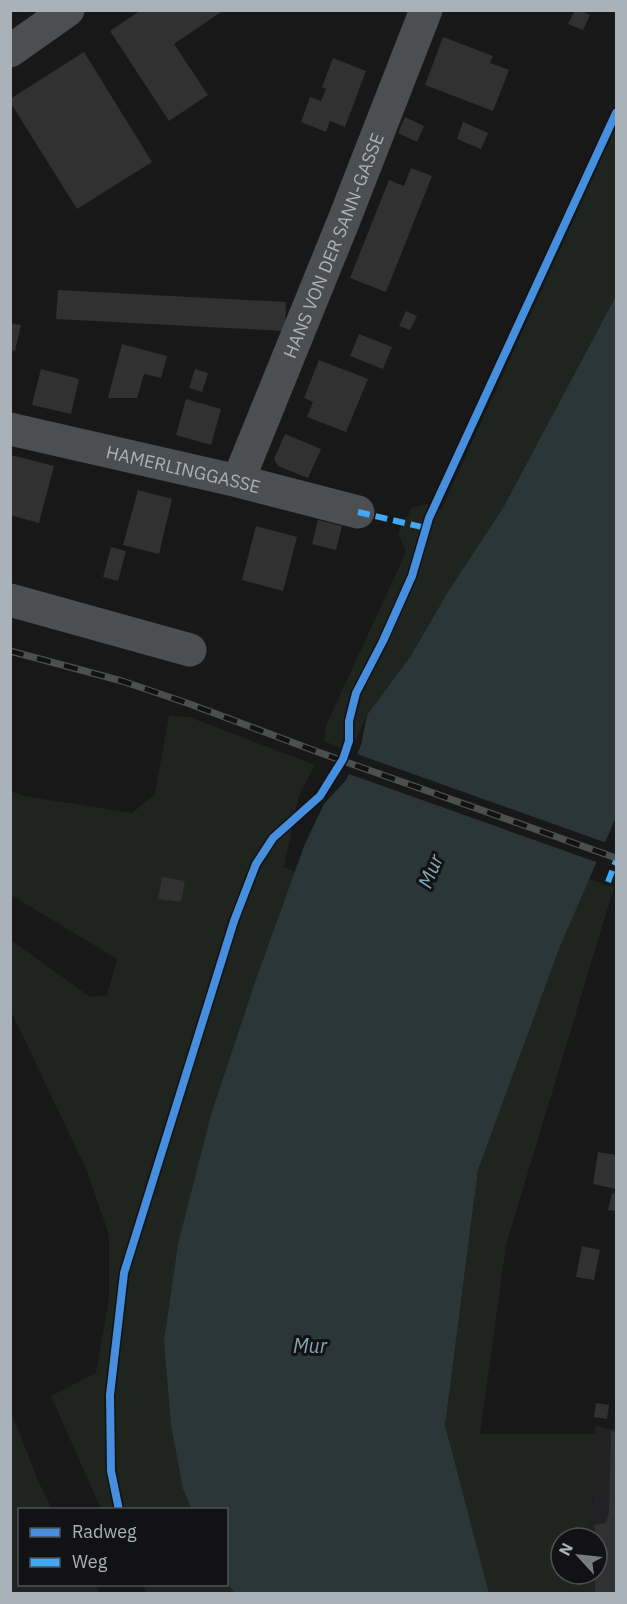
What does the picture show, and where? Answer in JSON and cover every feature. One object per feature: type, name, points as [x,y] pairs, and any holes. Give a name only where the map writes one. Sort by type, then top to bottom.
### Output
[{"type":"street","points":[[10,51],[68,10]]},
{"type":"street","name":"HANS VON DER SANN-GASSE","points":[[238,481],[426,10]]},
{"type":"street","name":"HAMERLINGGASSE","points":[[10,429],[238,481],[357,512]]},
{"type":"street","points":[[10,600],[190,650]]},
{"type":"shaded area","points":[[616,127],[616,296],[503,508],[449,590],[410,657],[367,715],[350,752],[324,741],[327,723],[406,552],[398,533],[412,508],[427,504],[441,510]]},
{"type":"shaded area","points":[[169,716],[189,717],[315,765],[299,795],[284,867],[295,872],[212,1110],[183,1489],[192,1508],[101,1508],[51,1396],[96,1373],[109,1299],[109,1235],[87,1171],[11,1011],[11,940],[90,997],[107,995],[117,959],[11,895],[10,791],[24,796],[132,813],[155,794]]},
{"type":"shaded area","points":[[589,879],[614,887],[506,1245],[480,1434],[595,1434],[591,1526],[549,1526],[549,1586],[590,1586],[590,1593],[489,1593],[445,1425],[478,1170],[559,949]]},
{"type":"shaded area","points":[[10,1408],[38,1481],[52,1508],[18,1508],[18,1586],[96,1586],[100,1593],[11,1593]]},
{"type":"shaded area","points":[[595,1426],[616,1430],[616,1593],[590,1593],[590,1586],[609,1586],[609,1526],[591,1526]]},
{"type":"shaded area","points":[[228,1583],[234,1593],[147,1593],[143,1586],[228,1586]]},
{"type":"water","name":"Mur","points":[[616,296],[616,817],[559,949],[478,1170],[445,1425],[489,1593],[234,1593],[228,1583],[228,1508],[191,1508],[183,1489],[171,1425],[164,1342],[178,1244],[212,1111],[304,846],[324,804],[346,780],[361,745],[367,715],[410,657],[449,590],[503,508]]},
{"type":"pier","points":[[354,753],[607,843],[599,863],[346,773]]},
{"type":"building","points":[[141,10],[224,10],[174,44],[208,95],[169,121],[110,31]]},
{"type":"building","points":[[575,10],[590,15],[583,30],[568,24]]},
{"type":"building","points":[[443,37],[493,56],[490,63],[509,70],[493,111],[425,85]]},
{"type":"building","points":[[84,52],[152,162],[77,209],[10,99]]},
{"type":"building","points":[[333,58],[366,71],[345,127],[330,121],[326,132],[301,122],[310,97],[321,101],[326,89],[322,87]]},
{"type":"building","points":[[405,117],[424,126],[417,142],[398,133]]},
{"type":"building","points":[[463,122],[488,133],[481,149],[457,139]]},
{"type":"building","points":[[411,168],[432,176],[386,292],[350,278],[389,180],[404,186]]},
{"type":"building","points":[[58,290],[286,302],[285,331],[56,319]]},
{"type":"building","points":[[406,311],[417,316],[410,330],[399,326]]},
{"type":"building","points":[[10,323],[21,325],[15,351],[10,350]]},
{"type":"building","points":[[359,334],[392,347],[383,369],[350,356]]},
{"type":"building","points":[[122,344],[167,356],[161,378],[144,374],[137,398],[108,398]]},
{"type":"building","points":[[319,360],[368,379],[346,432],[307,417],[313,402],[304,398]]},
{"type":"building","points":[[41,369],[79,379],[71,414],[32,405]]},
{"type":"building","points":[[195,369],[208,373],[202,392],[189,388]]},
{"type":"building","points":[[186,399],[221,409],[211,445],[176,435]]},
{"type":"building","points":[[285,434],[321,449],[308,478],[278,466],[274,459]]},
{"type":"building","points":[[11,455],[54,466],[39,523],[10,515]]},
{"type":"building","points":[[138,490],[172,499],[159,554],[123,545]]},
{"type":"building","points":[[318,520],[342,526],[336,550],[312,544]]},
{"type":"building","points":[[256,526],[297,537],[283,591],[242,580]]},
{"type":"building","points":[[111,547],[126,551],[118,581],[103,577]]},
{"type":"building","points":[[162,877],[185,881],[181,902],[158,899]]},
{"type":"building","points":[[598,1152],[616,1155],[616,1189],[593,1184]]},
{"type":"building","points":[[612,1193],[616,1194],[616,1211],[608,1210]]},
{"type":"building","points":[[582,1246],[600,1250],[594,1280],[576,1277]]},
{"type":"building","points":[[596,1403],[609,1405],[607,1419],[594,1417]]},
{"type":"building","points":[[611,1431],[616,1432],[616,1594],[595,1594],[595,1586],[609,1586],[609,1526],[595,1525],[606,1523],[609,1512]]},
{"type":"railway","points":[[10,651],[122,681],[187,703],[616,858]]},
{"type":"marked path","points":[[358,512],[426,528]]},
{"type":"marked path","points":[[608,882],[616,861]]},
{"type":"cycle path","points":[[119,1508],[111,1471],[110,1395],[124,1273],[234,921],[256,864],[273,838],[320,796],[343,759],[349,741],[349,721],[356,693],[383,641],[412,576],[429,518],[616,113]]}]
